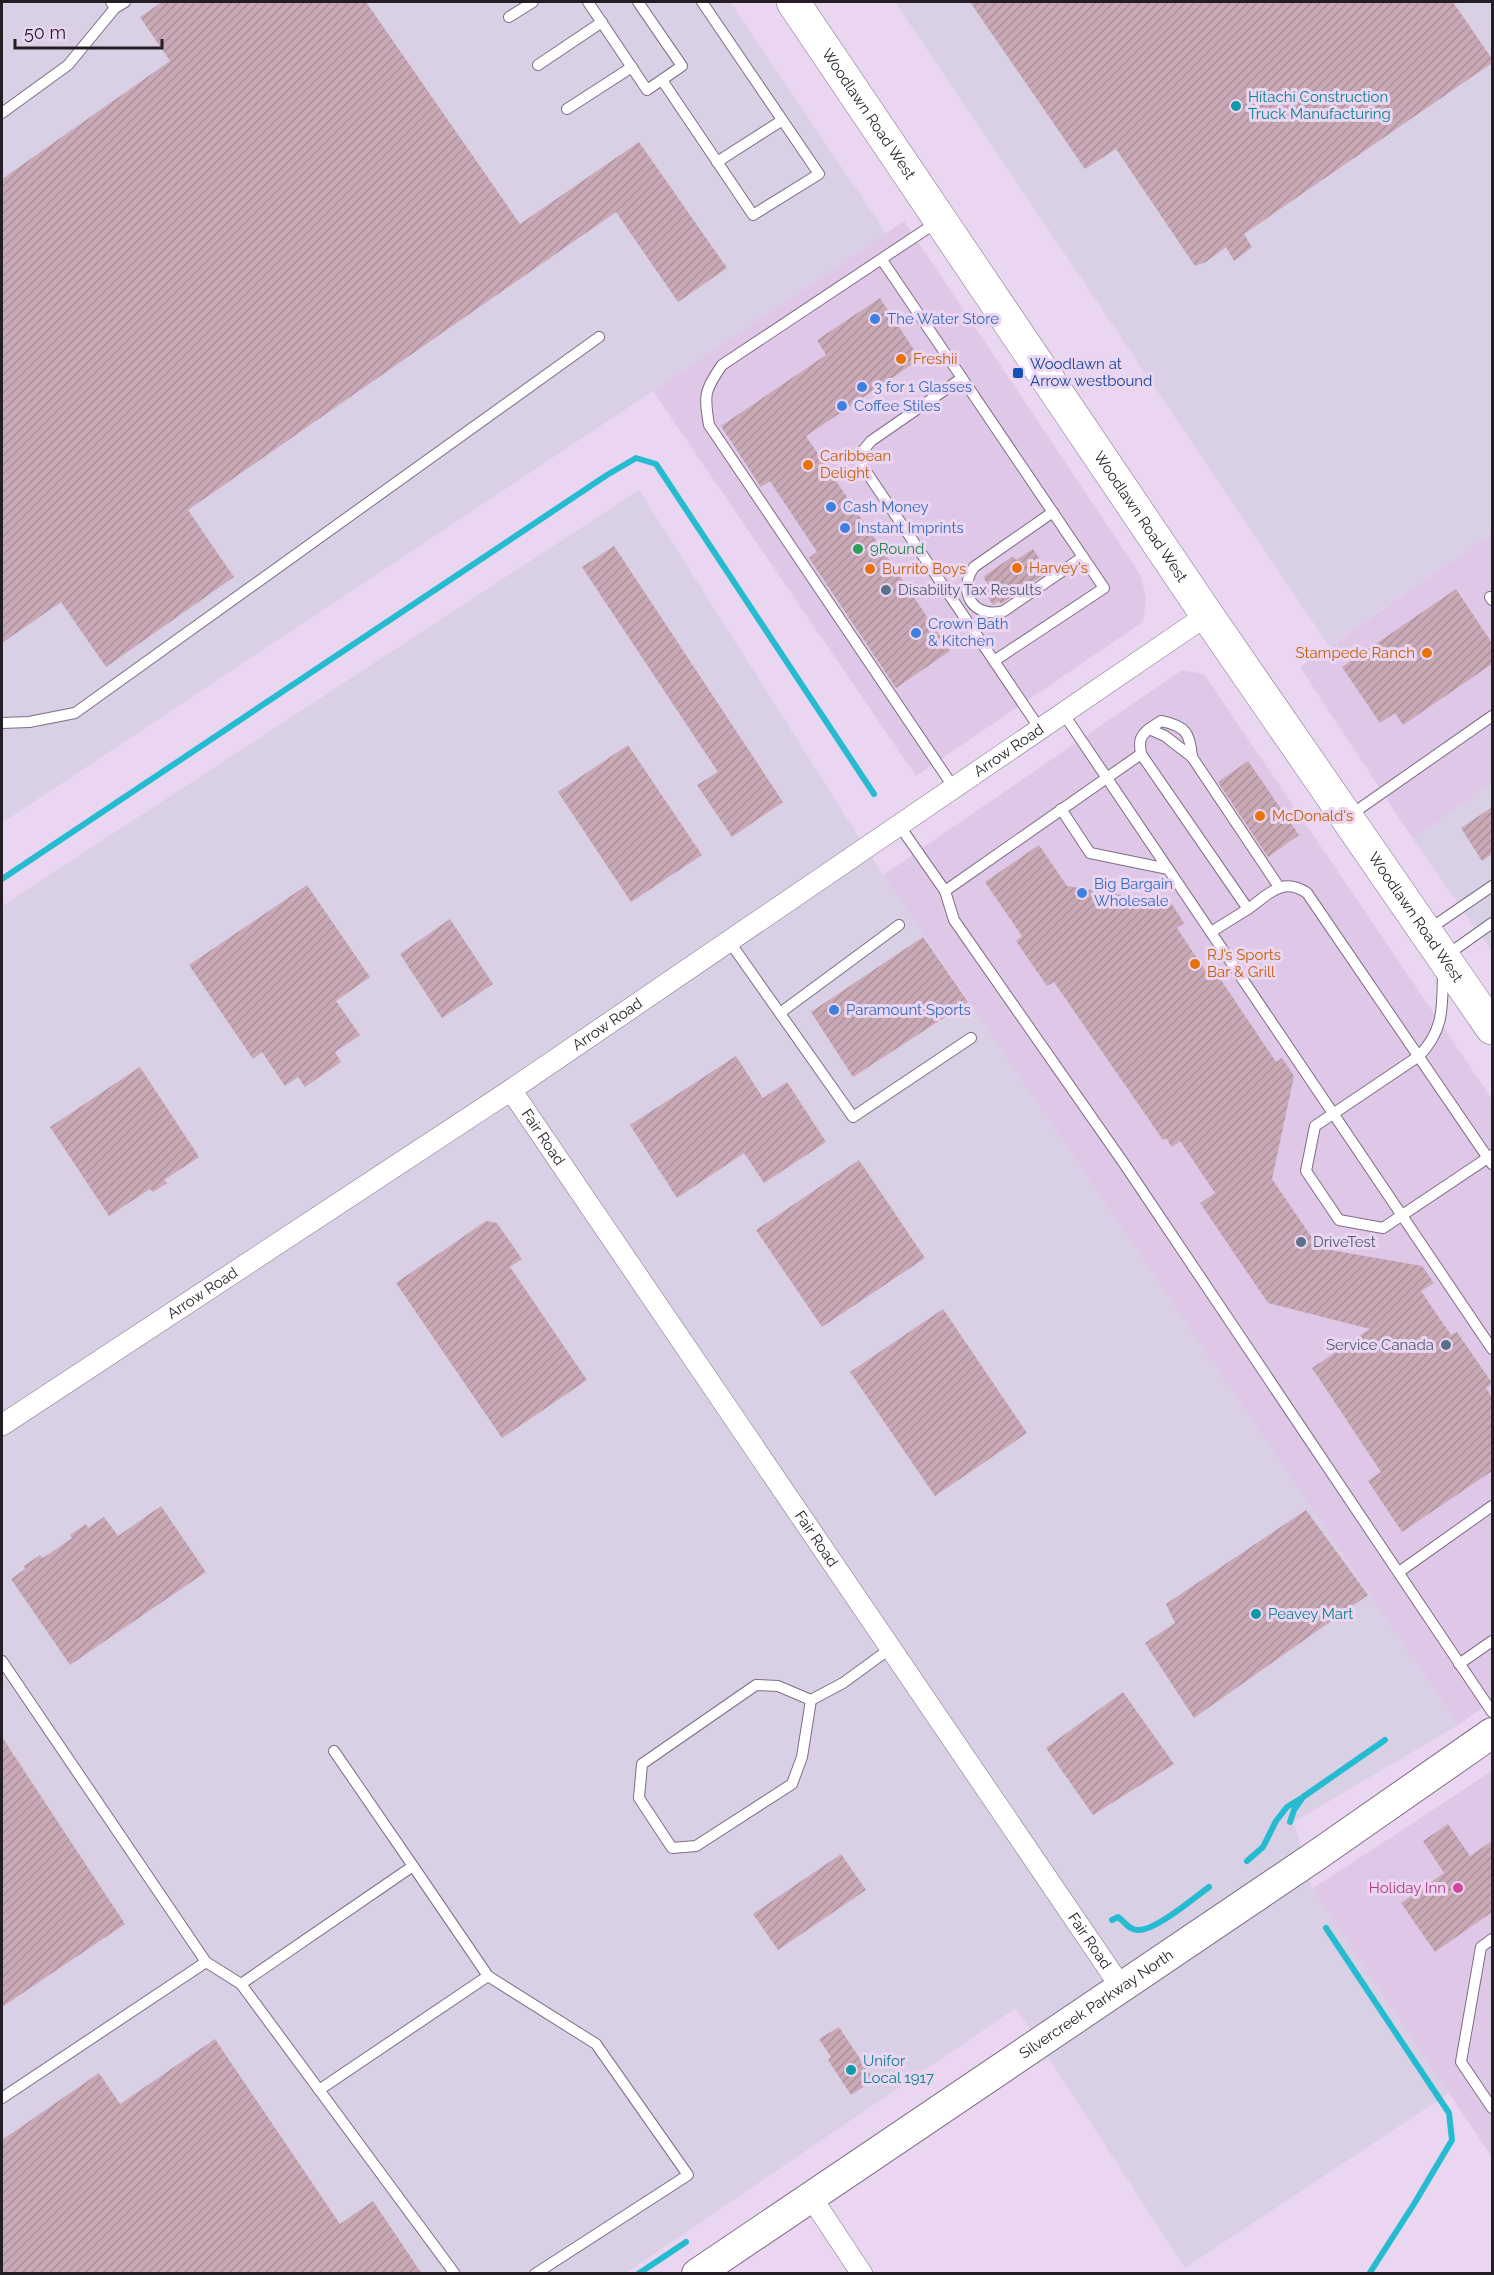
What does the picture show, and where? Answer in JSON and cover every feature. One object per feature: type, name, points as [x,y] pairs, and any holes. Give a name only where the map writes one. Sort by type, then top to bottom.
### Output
[{"type":"main road","name":"Woodlawn Road West","points":[[793,2],[1207,615],[1492,1028]]},
{"type":"main road","name":"Silvercreek Parkway North","points":[[697,2274],[1492,1734]]},
{"type":"street","name":"Arrow Road","points":[[2,1425],[511,1090],[1207,615]]},
{"type":"street","name":"Fair Road","points":[[511,1090],[1121,1987]]},
{"type":"street","points":[[811,2197],[862,2274]]},
{"type":"lane","points":[[2,113],[68,65],[113,5],[125,2]]},
{"type":"lane","points":[[509,17],[533,2]]},
{"type":"lane","points":[[588,2],[647,90],[682,66],[638,2]]},
{"type":"lane","points":[[662,80],[753,215],[819,174],[702,2]]},
{"type":"lane","points":[[538,65],[602,22]]},
{"type":"lane","points":[[567,109],[632,67]]},
{"type":"lane","points":[[717,162],[781,121]]},
{"type":"lane","points":[[940,220],[722,365],[711,380],[705,397],[709,425],[954,788]]},
{"type":"lane","points":[[882,260],[1104,588],[994,661]]},
{"type":"lane","points":[[2,723],[29,722],[75,713],[599,337]]},
{"type":"lane","points":[[962,378],[871,441],[861,453],[863,467],[1040,729]]},
{"type":"lane","points":[[1053,513],[974,567],[967,577],[970,600],[980,610],[992,614],[1004,610],[1083,557]]},
{"type":"lane","points":[[1064,713],[1492,1349]]},
{"type":"lane","points":[[1347,818],[1492,716]]},
{"type":"lane","points":[[1192,758],[1190,738],[1183,729],[1175,724],[1161,721],[1142,734],[1139,742],[1141,754],[1248,909]]},
{"type":"lane","points":[[1149,729],[1165,736],[1192,758],[1279,887]]},
{"type":"lane","points":[[945,891],[1141,754]]},
{"type":"lane","points":[[1061,810],[1090,853],[1168,869]]},
{"type":"lane","points":[[899,825],[945,891],[954,920],[1131,1174],[1492,1712]]},
{"type":"lane","points":[[1211,932],[1279,887],[1290,885],[1307,892],[1419,1056],[1491,1159],[1383,1227],[1339,1221],[1306,1171],[1315,1126],[1419,1056],[1429,1045],[1442,1017],[1435,945],[1492,886]]},
{"type":"lane","points":[[1435,945],[1492,923]]},
{"type":"lane","points":[[780,1013],[899,925]]},
{"type":"lane","points":[[729,941],[853,1117],[971,1038]]},
{"type":"lane","points":[[1399,1572],[1492,1506]]},
{"type":"lane","points":[[1459,1664],[1492,1641]]},
{"type":"lane","points":[[811,1700],[843,1683],[891,1648]]},
{"type":"lane","points":[[2,1661],[206,1962],[241,1984],[455,2274]]},
{"type":"lane","points":[[756,1685],[778,1686],[811,1700],[802,1757],[792,1784],[696,1846],[672,1848],[639,1798],[642,1764],[756,1685]]},
{"type":"lane","points":[[334,1750],[488,1976],[596,2044],[688,2175],[535,2274]]},
{"type":"lane","points":[[241,1984],[413,1866]]},
{"type":"lane","points":[[1492,1939],[1481,1947],[1461,2062],[1492,2108]]},
{"type":"lane","points":[[2,2098],[206,1962]]},
{"type":"lane","points":[[319,2090],[488,1976]]},
{"type":"shaded area","points":[[2,2],[730,2],[886,233],[653,391],[2,823]]},
{"type":"shaded area","name":"Hitachi Construction Truck Manufacturing","points":[[895,2],[1492,2],[1492,533],[1329,646]]},
{"type":"shaded area","points":[[904,221],[1141,576],[1146,599],[1143,622],[916,776],[653,391]]},
{"type":"shaded area","points":[[639,490],[883,875],[1458,1725],[1294,1822],[1312,1889],[1449,2093],[1185,2268],[1016,2008],[626,2273],[2,2274],[2,906]]},
{"type":"shaded area","points":[[1492,533],[1492,783],[1413,839],[1300,667]]},
{"type":"shaded area","points":[[1182,670],[1204,674],[1492,1099],[1492,1701],[1458,1725],[883,875]]},
{"type":"shaded area","points":[[1492,783],[1492,952],[1413,839]]},
{"type":"shaded area","points":[[1492,1771],[1492,2157],[1312,1889]]},
{"type":"building","points":[[162,2],[366,2],[520,224],[639,142],[727,268],[678,302],[616,212],[188,510],[234,577],[106,667],[61,602],[2,643],[2,179],[170,61],[140,17]]},
{"type":"building","name":"Hitachi Construction Truck Manufacturing","points":[[970,2],[1453,2],[1492,59],[1492,63],[1244,234],[1252,247],[1234,261],[1226,247],[1206,262],[1195,266],[1116,149],[1085,169]]},
{"type":"building","points":[[880,298],[920,359],[806,436],[950,651],[896,688],[809,558],[817,552],[770,481],[761,487],[721,426],[826,355],[817,340]]},
{"type":"building","points":[[614,546],[783,802],[732,837],[697,785],[718,772],[582,567]]},
{"type":"building","points":[[1033,549],[1048,572],[1001,604],[999,601],[993,605],[984,591],[990,587],[983,577],[1013,556],[1016,560]]},
{"type":"building","name":"Stampede Ranch","points":[[1456,589],[1492,643],[1492,664],[1403,725],[1395,713],[1380,723],[1342,667]]},
{"type":"building","points":[[628,745],[702,855],[631,902],[558,792]]},
{"type":"building","points":[[1248,761],[1299,835],[1268,857],[1218,782]]},
{"type":"building","points":[[1492,807],[1492,854],[1482,861],[1461,828]]},
{"type":"building","points":[[1039,845],[1067,886],[1171,903],[1184,923],[1177,928],[1204,969],[1211,965],[1276,1062],[1282,1058],[1294,1076],[1272,1179],[1319,1248],[1422,1266],[1434,1283],[1421,1291],[1451,1335],[1457,1332],[1492,1383],[1486,1388],[1492,1397],[1492,1471],[1402,1532],[1368,1481],[1381,1472],[1312,1368],[1370,1329],[1268,1303],[1200,1203],[1215,1193],[1180,1141],[1172,1147],[1166,1138],[1163,1140],[1054,982],[1047,986],[1016,941],[1022,936],[985,882]]},
{"type":"building","points":[[307,885],[370,977],[336,1001],[360,1035],[335,1052],[341,1062],[305,1087],[298,1077],[285,1086],[262,1052],[253,1059],[189,965]]},
{"type":"building","points":[[450,919],[493,984],[442,1018],[400,954]]},
{"type":"building","points":[[923,937],[968,1002],[853,1077],[811,1012]]},
{"type":"building","points":[[736,1056],[763,1098],[787,1082],[826,1142],[764,1183],[744,1153],[677,1198],[630,1125]]},
{"type":"building","points":[[140,1067],[199,1157],[164,1180],[167,1183],[153,1192],[150,1189],[109,1216],[50,1127]]},
{"type":"building","points":[[859,1160],[925,1258],[822,1327],[756,1230]]},
{"type":"building","points":[[486,1221],[497,1223],[522,1259],[510,1267],[587,1380],[502,1438],[396,1283]]},
{"type":"building","points":[[943,1309],[1027,1433],[935,1496],[850,1372]]},
{"type":"building","points":[[161,1506],[206,1572],[70,1665],[11,1579],[40,1555],[43,1558],[72,1538],[70,1535],[86,1524],[88,1528],[104,1517],[118,1536]]},
{"type":"building","name":"Peavey Mart","points":[[1306,1510],[1368,1595],[1194,1718],[1145,1643],[1175,1623],[1166,1604]]},
{"type":"building","points":[[1123,1692],[1174,1764],[1093,1815],[1046,1748]]},
{"type":"building","points":[[2,1737],[125,1924],[2,2007]]},
{"type":"building","name":"Holiday Inn","points":[[1448,1824],[1470,1856],[1492,1841],[1492,1912],[1435,1952],[1401,1903],[1444,1873],[1423,1841]]},
{"type":"building","points":[[841,1854],[866,1890],[778,1950],[753,1914]]},
{"type":"building","name":"Unifor Local 1917","points":[[839,2027],[874,2080],[851,2095],[828,2060],[831,2057],[819,2039]]},
{"type":"building","points":[[215,2039],[340,2224],[373,2201],[422,2274],[2,2274],[2,2140],[99,2073],[120,2104]]},
{"type":"waterway","points":[[2,879],[607,475],[636,458],[656,464],[874,794]]},
{"type":"waterway","points":[[1290,1822],[1294,1810],[1303,1797],[1385,1740]]},
{"type":"waterway","points":[[1247,1861],[1263,1847],[1276,1821],[1287,1807],[1300,1799]]},
{"type":"waterway","points":[[1112,1920],[1118,1917],[1132,1929],[1137,1930],[1153,1926],[1209,1887]]},
{"type":"waterway","points":[[1326,1928],[1449,2113],[1452,2140],[1369,2274]]},
{"type":"waterway","points":[[638,2274],[686,2242]]},
{"type":"place","name":"Hitachi Construction Truck Manufacturing","points":[[1236,106]]},
{"type":"place","name":"The Water Store","points":[[875,319]]},
{"type":"place","name":"Freshii","points":[[901,359]]},
{"type":"place","name":"Woodlawn at Arrow westbound","points":[[1018,373]]},
{"type":"place","name":"3 for 1 Glasses","points":[[862,387]]},
{"type":"place","name":"Coffee Stiles","points":[[842,406]]},
{"type":"place","name":"Caribbean Delight","points":[[808,465]]},
{"type":"place","name":"Cash Money","points":[[831,507]]},
{"type":"place","name":"Instant Imprints","points":[[845,528]]},
{"type":"place","name":"9Round","points":[[858,549]]},
{"type":"place","name":"Harvey's","points":[[1017,568]]},
{"type":"place","name":"Burrito Boys","points":[[870,569]]},
{"type":"place","name":"Disability Tax Results","points":[[886,590]]},
{"type":"place","name":"Crown Bath & Kitchen","points":[[916,633]]},
{"type":"place","name":"Stampede Ranch","points":[[1427,653]]},
{"type":"place","name":"McDonald's","points":[[1260,816]]},
{"type":"place","name":"Big Bargain Wholesale","points":[[1082,893]]},
{"type":"place","name":"RJ’s Sports Bar & Grill","points":[[1195,964]]},
{"type":"place","name":"Paramount Sports","points":[[834,1010]]},
{"type":"place","name":"DriveTest","points":[[1301,1242]]},
{"type":"place","name":"Service Canada","points":[[1446,1345]]},
{"type":"place","name":"Peavey Mart","points":[[1256,1614]]},
{"type":"place","name":"Holiday Inn","points":[[1458,1888]]},
{"type":"place","name":"Unifor Local 1917","points":[[851,2070]]}]
